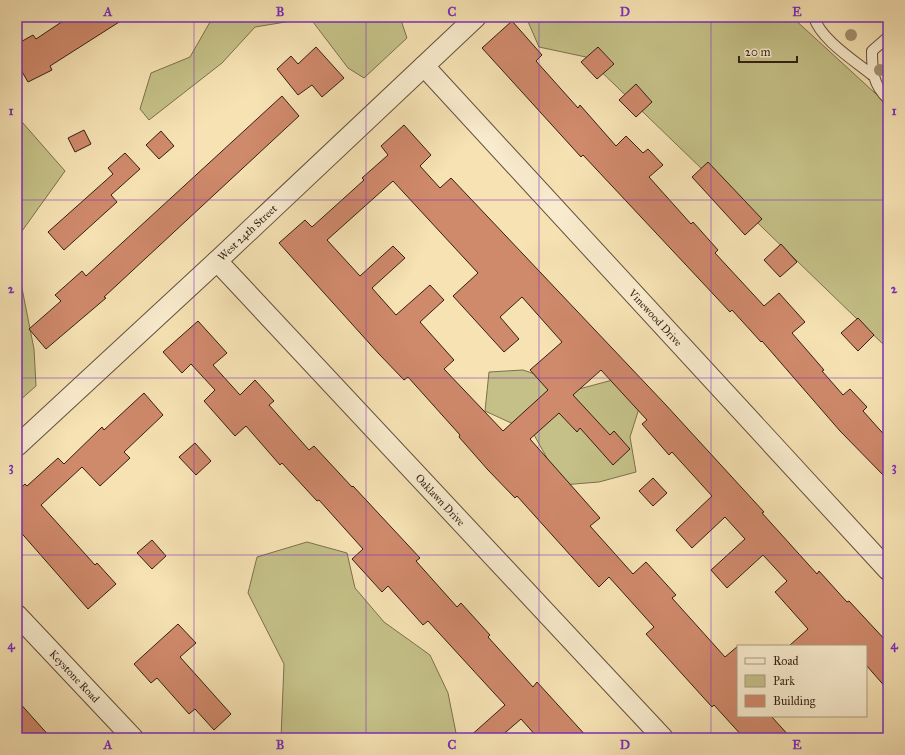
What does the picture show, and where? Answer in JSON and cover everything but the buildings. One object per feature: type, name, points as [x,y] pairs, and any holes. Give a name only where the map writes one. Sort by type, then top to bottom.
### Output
[{"type":"street","name":"West 24th Street","points":[[17,446],[217,261],[476,17]]},
{"type":"street","name":"Vinewood Drive","points":[[424,66],[888,570]]},
{"type":"street","name":"Oaklawn Drive","points":[[217,261],[663,738]]},
{"type":"street","name":"Keystone Road","points":[[17,615],[133,738]]},
{"type":"lane","points":[[814,17],[822,31],[843,53],[872,75],[883,94],[888,99]]},
{"type":"lane","points":[[872,75],[872,51],[888,37]]},
{"type":"green space","points":[[215,17],[400,17],[407,38],[364,78],[348,68],[310,18],[255,27],[222,63],[149,120],[140,109],[151,73],[190,57],[210,22]]},
{"type":"green space","points":[[526,17],[792,17],[888,105],[888,351],[885,346],[586,57],[539,47]]},
{"type":"green space","points":[[22,122],[65,171],[17,238],[17,124]]},
{"type":"green space","points":[[17,263],[34,349],[36,386],[19,401],[17,390]]},
{"type":"green space","points":[[523,370],[579,389],[620,378],[641,402],[630,437],[636,472],[599,482],[562,485],[533,433],[485,411],[489,372]]},
{"type":"green space","points":[[307,542],[347,553],[355,588],[384,622],[430,655],[448,693],[457,738],[281,738],[284,664],[248,593],[257,557]]}]
